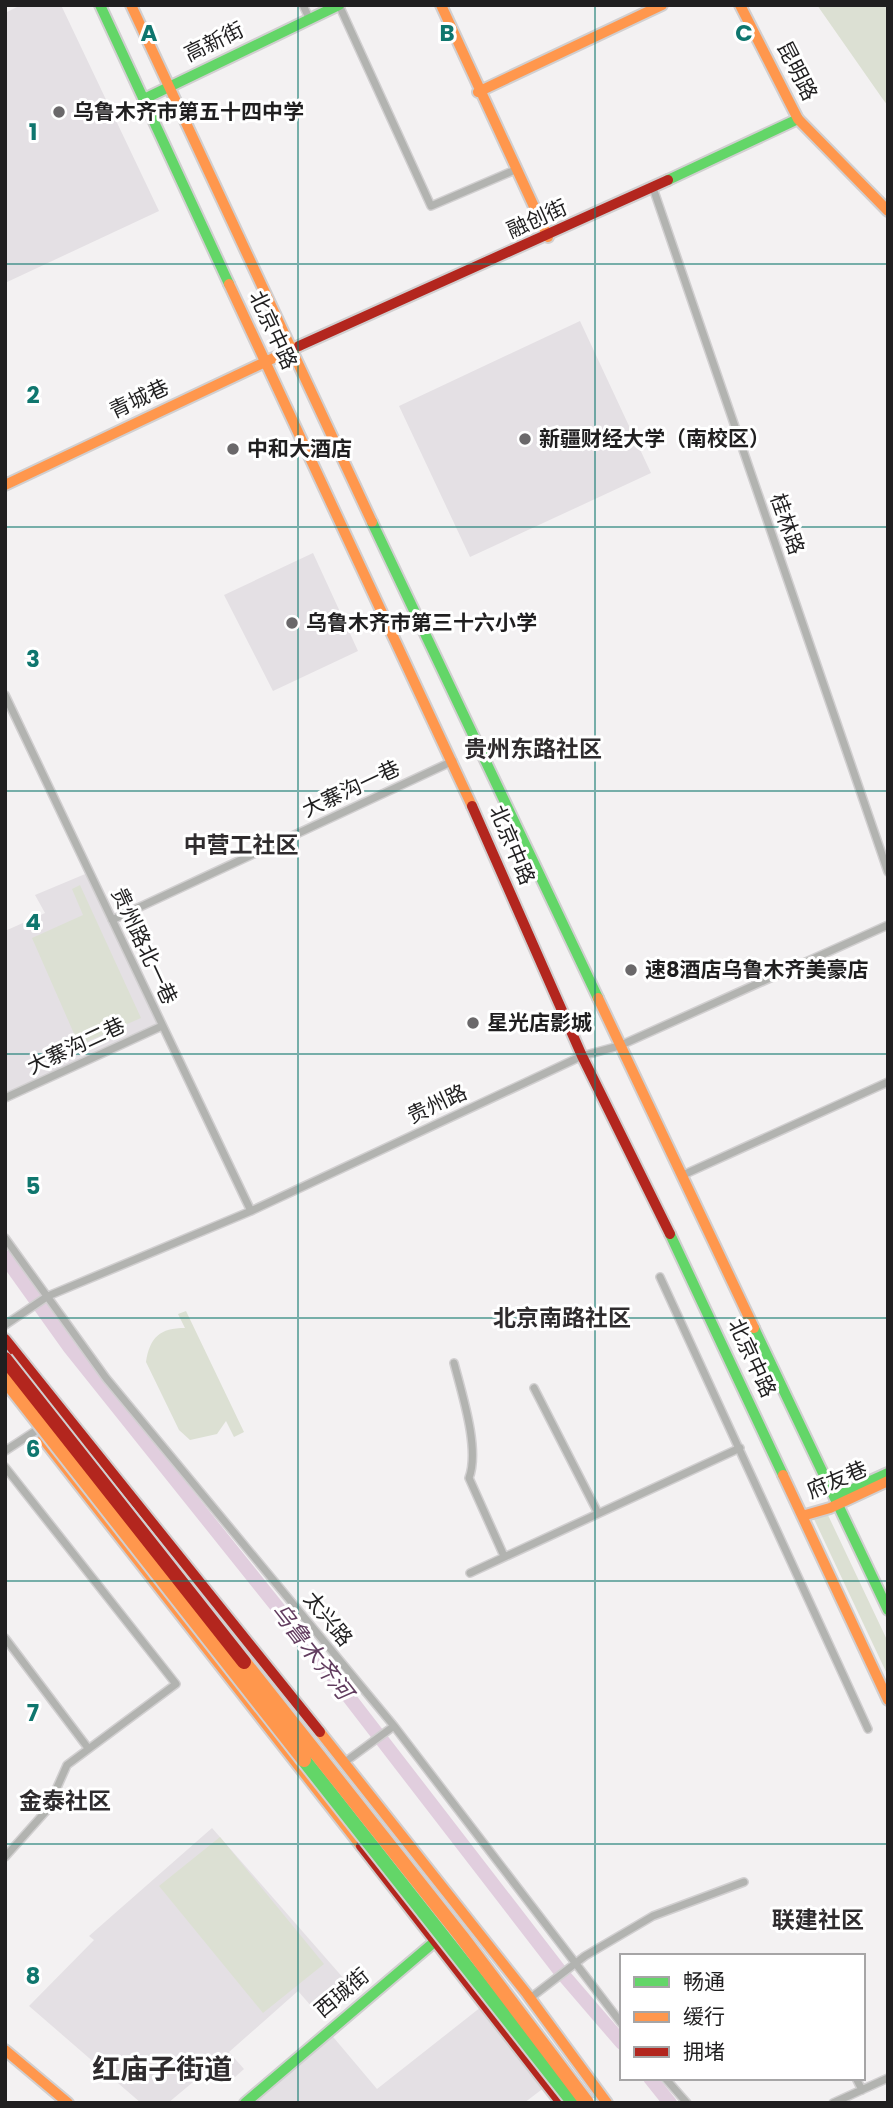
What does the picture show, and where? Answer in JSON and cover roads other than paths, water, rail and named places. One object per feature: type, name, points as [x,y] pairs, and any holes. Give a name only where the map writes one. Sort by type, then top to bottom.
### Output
[{"type":"main road","name":"北京中路","points":[[100,5],[453,761],[582,1056],[690,1275],[888,1700]]},
{"type":"main road","name":"北京中路","points":[[131,5],[290,350],[888,1610]]},
{"type":"main road","name":"高新街","points":[[144,99],[339,5]]},
{"type":"main road","points":[[441,5],[478,92],[548,237]]},
{"type":"main road","points":[[478,92],[662,5]]},
{"type":"main road","name":"昆明路","points":[[740,5],[798,119],[888,211]]},
{"type":"main road","name":"融创街","points":[[290,350],[548,237],[798,119]]},
{"type":"main road","name":"青城巷","points":[[5,485],[290,350]]},
{"type":"main road","points":[[5,1339],[131,1502],[345,1762],[607,2103]]},
{"type":"main road","points":[[5,1359],[461,1936],[587,2103]]},
{"type":"main road","points":[[5,1379],[573,2103]]},
{"type":"main road","points":[[5,1390],[434,1942],[496,2016],[561,2103]]},
{"type":"main road","name":"府友巷","points":[[837,1500],[888,1473]]},
{"type":"main road","name":"府友巷","points":[[802,1516],[888,1480]]},
{"type":"main road","name":"西珹街","points":[[246,2103],[434,1942],[467,1918]]},
{"type":"main road","points":[[5,2050],[68,2103]]},
{"type":"street","points":[[303,5],[310,20]]},
{"type":"street","points":[[339,5],[431,206],[515,170]]},
{"type":"street","name":"桂林路","points":[[653,188],[888,872]]},
{"type":"street","name":"贵州路北一巷","points":[[5,695],[251,1211]]},
{"type":"street","name":"大寨沟一巷","points":[[112,920],[453,761]]},
{"type":"street","name":"贵州路","points":[[5,1325],[46,1297],[251,1211],[582,1056],[619,1046],[888,925]]},
{"type":"street","name":"大寨沟二巷","points":[[5,1098],[162,1026]]},
{"type":"street","points":[[683,1175],[888,1082]]},
{"type":"street","name":"太兴路","points":[[5,1238],[106,1378],[392,1727],[620,2021]]},
{"type":"street","points":[[660,1277],[868,1729]]},
{"type":"street","points":[[454,1363],[471,1446],[473,1466],[469,1478],[504,1556]]},
{"type":"street","points":[[534,1388],[598,1513]]},
{"type":"street","points":[[5,1451],[37,1430]]},
{"type":"street","points":[[470,1573],[740,1448]]},
{"type":"street","points":[[5,1467],[176,1684],[67,1766],[47,1810],[5,1857]]},
{"type":"street","points":[[5,1638],[88,1748]]},
{"type":"street","points":[[345,1762],[392,1727]]},
{"type":"street","points":[[529,1999],[559,1976],[653,1916],[744,1882]]},
{"type":"street","points":[[834,2103],[888,2078]]},
{"type":"street","points":[[667,2080],[687,2103]]},
{"type":"street","points":[[857,2080],[862,2090]]},
{"type":"waterway","name":"乌鲁木齐河","points":[[5,1257],[70,1348],[338,1683],[560,1971],[620,2041]]},
{"type":"waterway","name":"乌鲁木齐河","points":[[652,2080],[670,2103]]},
{"type":"place","name":"乌鲁木齐市第五十四中学","points":[[59,112]]},
{"type":"place","name":"新疆财经大学（南校区）","points":[[525,439]]},
{"type":"place","name":"中和大酒店","points":[[233,449]]},
{"type":"place","name":"乌鲁木齐市第三十六小学","points":[[292,623]]},
{"type":"place","name":"速8酒店乌鲁木齐美豪店","points":[[631,970]]},
{"type":"place","name":"星光店影城","points":[[473,1023]]},
{"type":"district","name":"贵州东路社区","points":[[533,749]]},
{"type":"district","name":"中营工社区","points":[[241,845]]},
{"type":"district","name":"北京南路社区","points":[[562,1318]]},
{"type":"district","name":"金泰社区","points":[[65,1801]]},
{"type":"district","name":"联建社区","points":[[818,1920]]},
{"type":"district","name":"红庙子街道","points":[[162,2069]]}]
